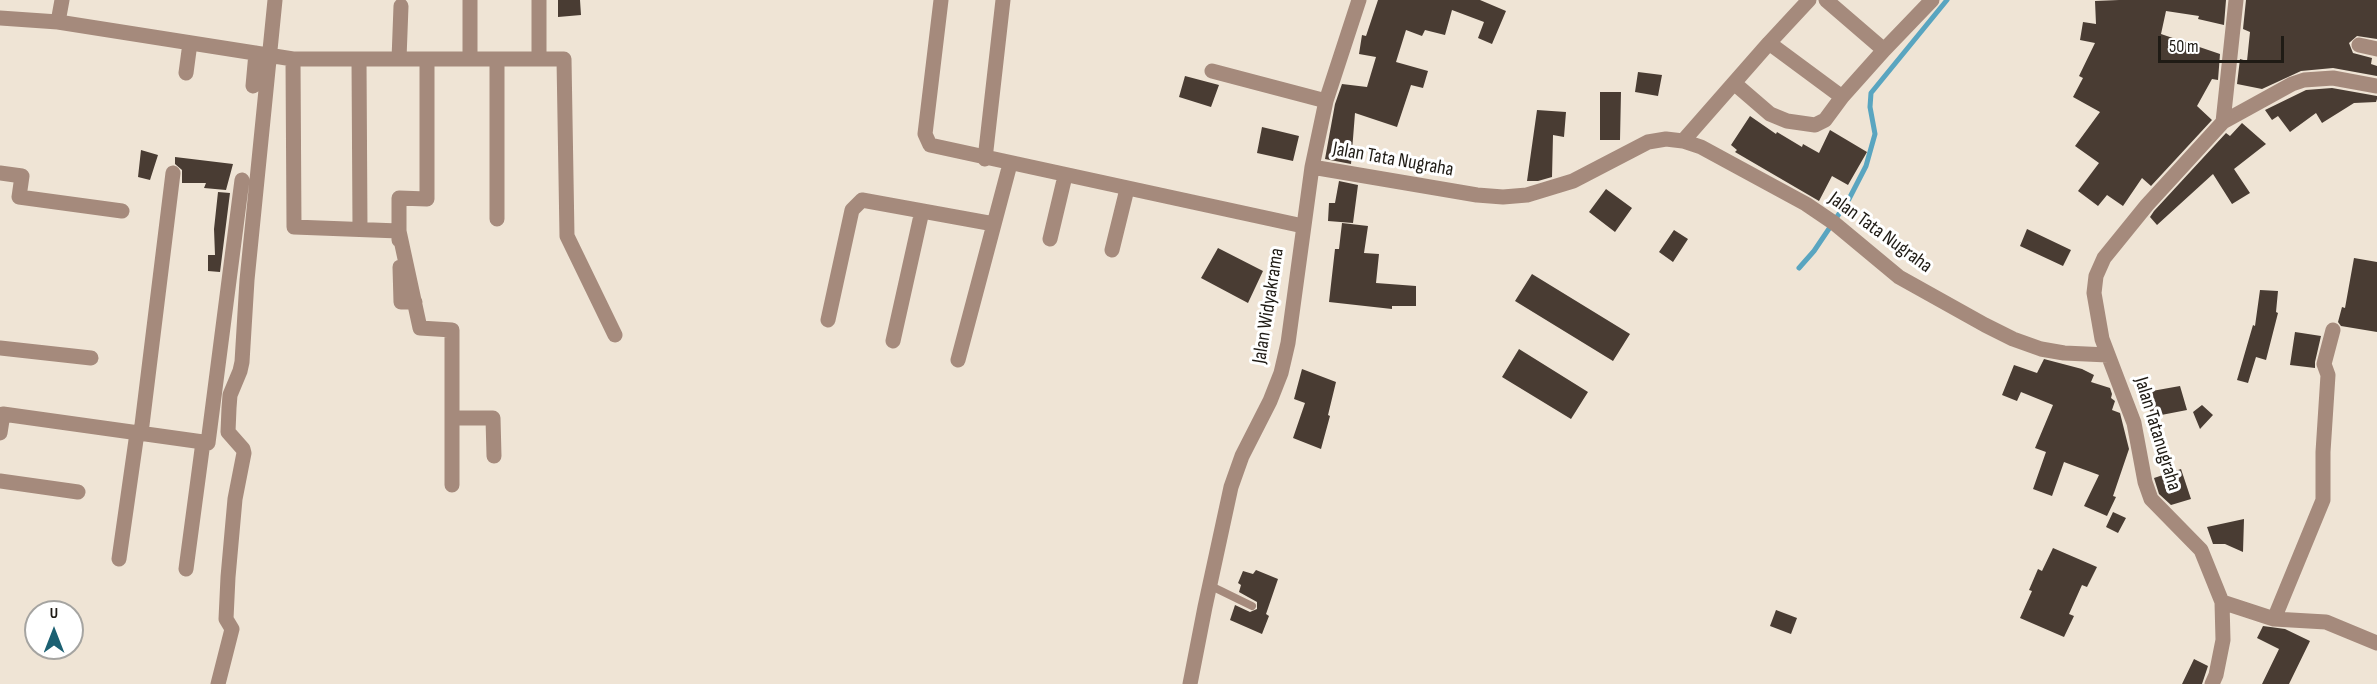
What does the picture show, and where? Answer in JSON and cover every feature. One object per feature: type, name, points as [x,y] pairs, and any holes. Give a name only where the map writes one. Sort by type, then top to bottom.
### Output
[{"type":"street","points":[[58,22],[62,0]]},
{"type":"street","points":[[275,0],[275,56],[294,227],[399,231]]},
{"type":"street","points":[[218,684],[232,636],[232,626],[226,619],[228,577],[235,499],[244,453],[228,432],[228,408],[230,395],[242,362],[247,280],[283,0]]},
{"type":"street","points":[[470,0],[470,59]]},
{"type":"street","points":[[539,59],[540,0]]},
{"type":"street","points":[[941,0],[926,134],[930,146],[1303,226]]},
{"type":"street","points":[[985,159],[1003,0]]},
{"type":"street","name":"Jalan Widyakrama","points":[[1190,684],[1209,585],[1232,487],[1242,456],[1270,401],[1281,373],[1290,332],[1312,167],[1326,100],[1359,0]]},
{"type":"street","points":[[1683,141],[1809,0]]},
{"type":"street","points":[[1826,0],[1884,50]]},
{"type":"street","points":[[1734,83],[1770,114],[1787,122],[1815,124],[1825,120],[1842,97],[1932,0]]},
{"type":"street","points":[[2223,122],[2236,0]]},
{"type":"street","points":[[399,59],[401,6]]},
{"type":"street","points":[[0,18],[58,22],[275,56],[359,59],[564,59],[567,237],[615,335]]},
{"type":"street","points":[[186,74],[190,43]]},
{"type":"street","points":[[1769,43],[1842,97]]},
{"type":"street","points":[[2359,45],[2377,50]]},
{"type":"street","points":[[253,86],[275,56]]},
{"type":"street","points":[[359,59],[360,229]]},
{"type":"street","points":[[427,59],[427,198],[399,198],[401,302],[415,302],[420,328],[452,330],[452,485]]},
{"type":"street","points":[[497,59],[497,219]]},
{"type":"street","points":[[1212,71],[1326,100]]},
{"type":"street","points":[[2108,355],[2099,325],[2094,293],[2096,276],[2104,258],[2147,205],[2223,122],[2292,84],[2304,80],[2333,78],[2377,86]]},
{"type":"street","name":"Jalan Tata Nugraha","points":[[1312,167],[1477,195],[1515,196],[1548,190],[1573,182],[1648,142],[1666,139],[1683,141],[1701,147],[1806,204],[1831,221],[1899,277],[2013,339],[2041,349],[2064,353],[2108,355]]},
{"type":"street","points":[[958,360],[1010,164]]},
{"type":"street","points":[[119,559],[139,433],[173,172]]},
{"type":"street","points":[[0,173],[22,176],[19,197],[122,211]]},
{"type":"street","points":[[1050,239],[1065,176]]},
{"type":"street","points":[[0,433],[3,414],[208,443],[242,180]]},
{"type":"street","points":[[1112,250],[1127,189]]},
{"type":"street","points":[[828,320],[852,210],[862,200],[994,224]]},
{"type":"street","points":[[893,341],[922,211]]},
{"type":"street","points":[[2274,619],[2323,500],[2323,452],[2328,375],[2324,364],[2333,330]]},
{"type":"street","points":[[0,348],[91,358]]},
{"type":"street","name":"Jalan Tatanugraha","points":[[2108,355],[2134,423],[2145,482],[2151,499],[2202,550],[2222,602],[2223,640],[2212,684]]},
{"type":"street","points":[[452,418],[494,418],[494,456]]},
{"type":"street","points":[[186,569],[202,442]]},
{"type":"street","points":[[0,481],[78,492]]},
{"type":"street","points":[[2222,602],[2274,619],[2319,621],[2377,643]]},
{"type":"lane","points":[[1209,585],[1252,606]]},
{"type":"building","points":[[558,0],[580,0],[581,15],[558,17]]},
{"type":"building","points":[[1378,0],[1480,0],[1506,11],[1492,44],[1478,38],[1484,22],[1452,10],[1445,35],[1425,30],[1422,36],[1406,30],[1396,62],[1428,71],[1423,88],[1411,85],[1397,127],[1355,113],[1351,164],[1325,159],[1335,104],[1342,84],[1367,87],[1376,57],[1359,54],[1362,35],[1366,36]]},
{"type":"building","points":[[2226,0],[2224,25],[2198,19],[2199,16],[2166,11],[2161,34],[2220,54],[2218,80],[2212,79],[2197,106],[2212,120],[2151,186],[2142,178],[2123,206],[2107,195],[2098,206],[2078,191],[2099,163],[2075,146],[2100,112],[2073,97],[2083,78],[2079,76],[2095,43],[2080,40],[2083,22],[2096,24],[2095,1]]},
{"type":"building","points":[[2246,0],[2377,0],[2377,39],[2357,36],[2349,43],[2353,53],[2372,58],[2371,64],[2377,66],[2377,76],[2333,68],[2301,71],[2262,89],[2237,84],[2240,59],[2247,61],[2250,32],[2243,29]]},
{"type":"building","points":[[1638,72],[1662,75],[1658,96],[1635,92]]},
{"type":"building","points":[[1185,76],[1219,85],[1211,107],[1179,97]]},
{"type":"building","points":[[2332,88],[2377,96],[2377,99],[2376,102],[2354,103],[2322,123],[2316,113],[2290,132],[2278,116],[2272,120],[2265,110],[2306,90]]},
{"type":"building","points":[[1600,92],[1621,92],[1620,140],[1600,140]]},
{"type":"building","points":[[1537,110],[1566,112],[1564,137],[1553,135],[1552,177],[1527,181]]},
{"type":"building","points":[[1750,116],[1776,134],[1777,132],[1802,147],[1803,144],[1819,153],[1830,130],[1867,152],[1848,185],[1832,176],[1819,201],[1735,152],[1737,150],[1731,145]]},
{"type":"building","points":[[2242,123],[2266,144],[2234,169],[2250,193],[2232,204],[2213,174],[2157,225],[2150,217],[2154,211],[2226,133],[2230,136]]},
{"type":"building","points":[[1262,127],[1299,136],[1293,161],[1257,153]]},
{"type":"building","points":[[141,150],[158,155],[150,180],[138,177]]},
{"type":"building","points":[[175,157],[233,164],[226,190],[204,188],[206,183],[182,183],[182,170],[175,164]]},
{"type":"building","points":[[1339,181],[1358,185],[1353,223],[1328,221],[1329,203],[1335,203]]},
{"type":"building","points":[[1606,189],[1632,208],[1615,232],[1589,212]]},
{"type":"building","points":[[218,192],[230,193],[220,272],[208,271],[208,255],[215,255],[214,229]]},
{"type":"building","points":[[1342,223],[1368,226],[1364,253],[1379,254],[1376,283],[1416,286],[1416,306],[1392,306],[1392,309],[1329,302],[1335,249],[1339,249]]},
{"type":"building","points":[[2027,229],[2071,250],[2063,266],[2020,246]]},
{"type":"building","points":[[1674,230],[1688,239],[1673,262],[1659,252]]},
{"type":"building","points":[[1218,248],[1263,271],[1248,303],[1201,278]]},
{"type":"building","points":[[2354,258],[2377,262],[2377,332],[2341,326],[2338,322],[2342,307],[2345,308]]},
{"type":"building","points":[[1532,274],[1630,334],[1613,361],[1515,301]]},
{"type":"building","points":[[2260,290],[2278,291],[2276,312],[2278,313],[2266,360],[2256,357],[2248,383],[2237,380],[2253,325],[2255,326]]},
{"type":"building","points":[[2295,332],[2321,336],[2315,368],[2290,365]]},
{"type":"building","points":[[1519,349],[1588,392],[1571,419],[1502,377]]},
{"type":"building","points":[[2044,359],[2082,369],[2094,375],[2091,382],[2110,388],[2111,398],[2115,401],[2112,410],[2120,413],[2129,449],[2113,496],[2116,497],[2107,516],[2084,506],[2099,475],[2064,462],[2052,496],[2033,489],[2046,452],[2035,448],[2053,405],[2021,392],[2017,401],[2002,395],[2014,365],[2037,373]]},
{"type":"building","points":[[1302,369],[1336,382],[1321,449],[1293,438],[1305,403],[1294,399]]},
{"type":"building","points":[[2180,386],[2187,410],[2151,417],[2148,400],[2153,399],[2152,391]]},
{"type":"building","points":[[2202,405],[2213,415],[2200,429],[2193,412]]},
{"type":"building","points":[[2181,469],[2191,499],[2171,505],[2159,494],[2154,478]]},
{"type":"building","points":[[2113,512],[2126,518],[2118,533],[2106,527]]},
{"type":"building","points":[[2244,519],[2243,552],[2225,544],[2213,544],[2207,527]]},
{"type":"building","points":[[2053,548],[2097,567],[2087,587],[2082,585],[2069,614],[2074,616],[2064,637],[2020,618],[2032,591],[2029,590],[2038,569],[2042,571]]},
{"type":"building","points":[[1256,570],[1278,579],[1262,634],[1230,620],[1235,605],[1250,612],[1257,609],[1257,602],[1239,592],[1241,585],[1238,583],[1243,571],[1253,574]]},
{"type":"building","points":[[1776,610],[1797,618],[1791,634],[1770,626]]},
{"type":"building","points":[[2263,626],[2285,629],[2310,641],[2289,684],[2262,684],[2279,649],[2257,638]]},
{"type":"building","points":[[2194,659],[2208,666],[2202,684],[2182,684]]},
{"type":"waterway","points":[[1799,268],[1814,251],[1849,199],[1866,166],[1875,134],[1870,107],[1871,93],[1947,0]]}]
